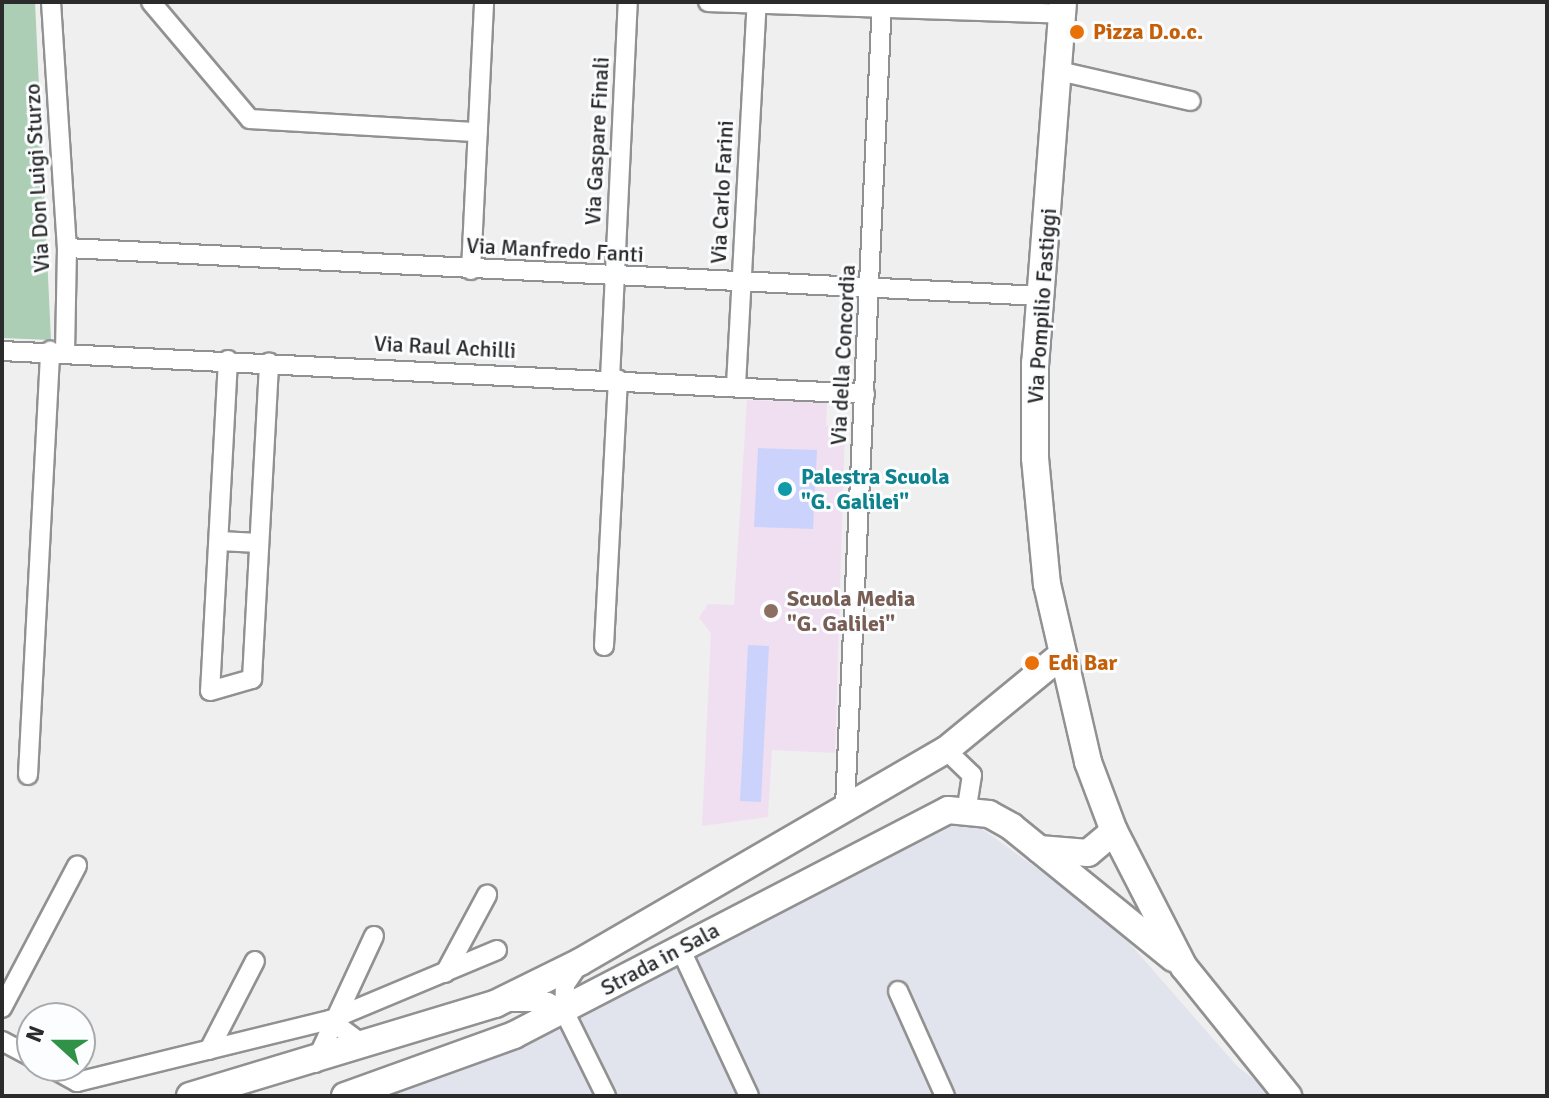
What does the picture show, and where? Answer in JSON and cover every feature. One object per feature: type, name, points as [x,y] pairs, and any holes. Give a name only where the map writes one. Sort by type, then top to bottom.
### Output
[{"type":"street","name":"Via Don Luigi Sturzo","points":[[51,2],[67,248],[57,352]]},
{"type":"street","points":[[151,2],[250,119],[478,132]]},
{"type":"street","points":[[471,270],[484,2]]},
{"type":"street","name":"Via Gaspare Finali","points":[[614,379],[614,277],[628,2]]},
{"type":"street","points":[[708,2],[1062,8]]},
{"type":"street","name":"Via Carlo Farini","points":[[736,385],[757,3]]},
{"type":"street","name":"Via della Concordia","points":[[845,806],[882,5]]},
{"type":"street","name":"Via Pompilio Fastiggi","points":[[1062,8],[1040,296],[1035,458],[1047,584],[1088,762],[1114,831],[1184,967]]},
{"type":"street","points":[[1059,71],[1191,101]]},
{"type":"street","name":"Via Manfredo Fanti","points":[[67,248],[741,284],[1040,296]]},
{"type":"street","name":"Via Raul Achilli","points":[[2,351],[736,385],[865,394]]},
{"type":"street","points":[[28,775],[57,352]]},
{"type":"street","points":[[228,360],[210,691],[252,679],[269,362]]},
{"type":"street","points":[[604,646],[614,379]]},
{"type":"street","points":[[219,541],[259,543]]},
{"type":"street","name":"Strada in Sala","points":[[190,1096],[315,1063],[495,1004],[580,962],[946,750],[1063,654]]},
{"type":"street","points":[[946,750],[972,775],[967,808],[989,814],[1039,849],[1184,967],[1288,1096]]},
{"type":"street","name":"Strada in Sala","points":[[345,1096],[564,1011],[927,817],[967,808]]},
{"type":"street","points":[[1039,849],[1088,853],[1114,831]]},
{"type":"street","points":[[2,1008],[77,866]]},
{"type":"street","points":[[445,973],[487,895]]},
{"type":"street","points":[[315,1063],[330,1020],[374,936]]},
{"type":"street","points":[[680,948],[749,1096]]},
{"type":"street","points":[[96,1077],[330,1020],[497,950]]},
{"type":"street","points":[[209,1050],[255,961]]},
{"type":"street","points":[[580,962],[565,985],[564,1011],[606,1096]]},
{"type":"street","points":[[898,991],[945,1096]]},
{"type":"street","points":[[495,1004],[529,999],[564,1011]]},
{"type":"street","points":[[330,1020],[365,1046]]},
{"type":"shaded area","name":"Scuola Media \"G. Galilei\"","points":[[747,400],[827,403],[826,426],[845,427],[835,753],[772,750],[768,817],[702,826],[711,633],[699,618],[708,604],[734,605]]},
{"type":"shaded area","points":[[958,820],[974,823],[1110,921],[1237,1066],[1275,1096],[383,1096]]},
{"type":"green space","points":[[2,2],[35,2],[51,340],[2,338]]},
{"type":"building","name":"Palestra Scuola \"G. Galilei\"","points":[[758,448],[817,450],[813,529],[754,527]]},
{"type":"building","name":"Scuola Media \"G. Galilei\"","points":[[748,645],[769,646],[761,802],[740,801]]},
{"type":"place","name":"Pizza D.o.c.","points":[[1077,32]]},
{"type":"place","name":"Palestra Scuola \"G. Galilei\"","points":[[785,489]]},
{"type":"place","name":"Scuola Media \"G. Galilei\"","points":[[771,611]]},
{"type":"place","name":"Edi Bar","points":[[1032,663]]}]
